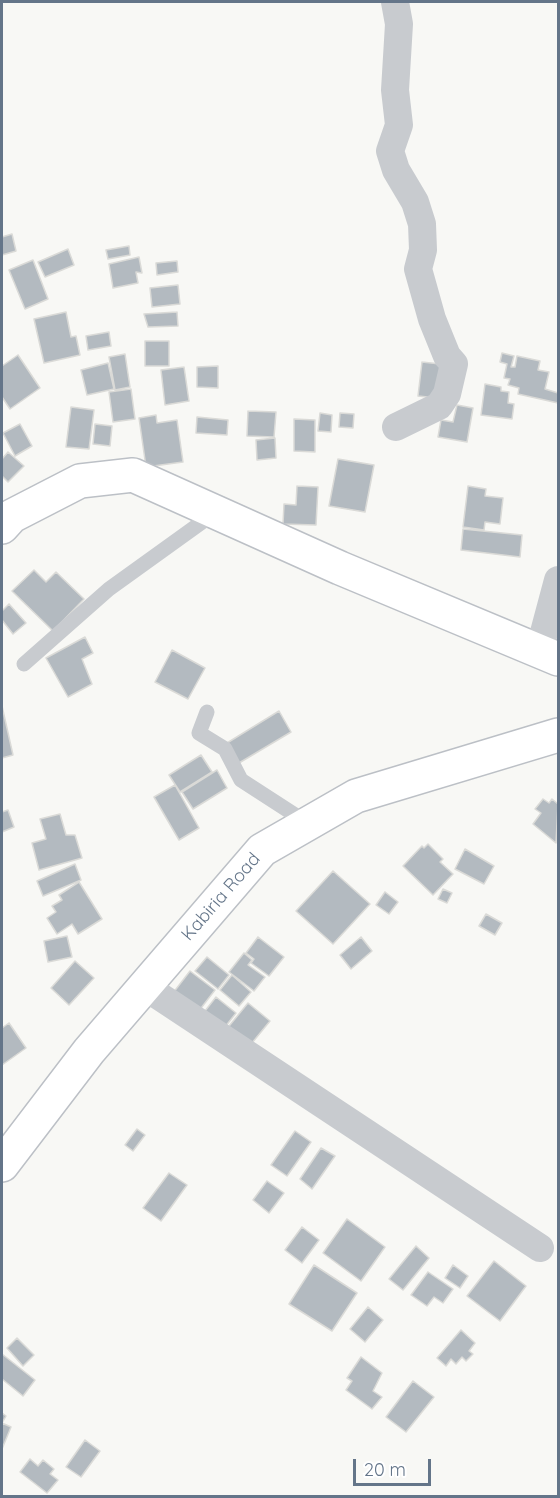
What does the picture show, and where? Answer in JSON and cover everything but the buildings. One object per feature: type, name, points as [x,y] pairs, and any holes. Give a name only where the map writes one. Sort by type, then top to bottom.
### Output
[{"type":"main road","points":[[2,527],[12,516],[80,482],[133,475],[340,568],[549,655]]},
{"type":"main road","name":"Kabiria Road","points":[[2,1165],[89,1051],[262,850],[356,796],[558,735]]},
{"type":"street","points":[[396,2],[399,24],[395,90],[399,125],[390,151],[396,170],[415,202],[422,224],[423,250],[418,269],[432,319],[447,356],[454,364],[447,394],[439,406],[396,427]]},
{"type":"street","points":[[549,655],[558,580]]},
{"type":"street","points":[[144,986],[540,1248]]},
{"type":"lane","points":[[24,664],[109,589],[216,512]]},
{"type":"lane","points":[[207,712],[199,733],[225,749],[241,780],[309,824]]}]
